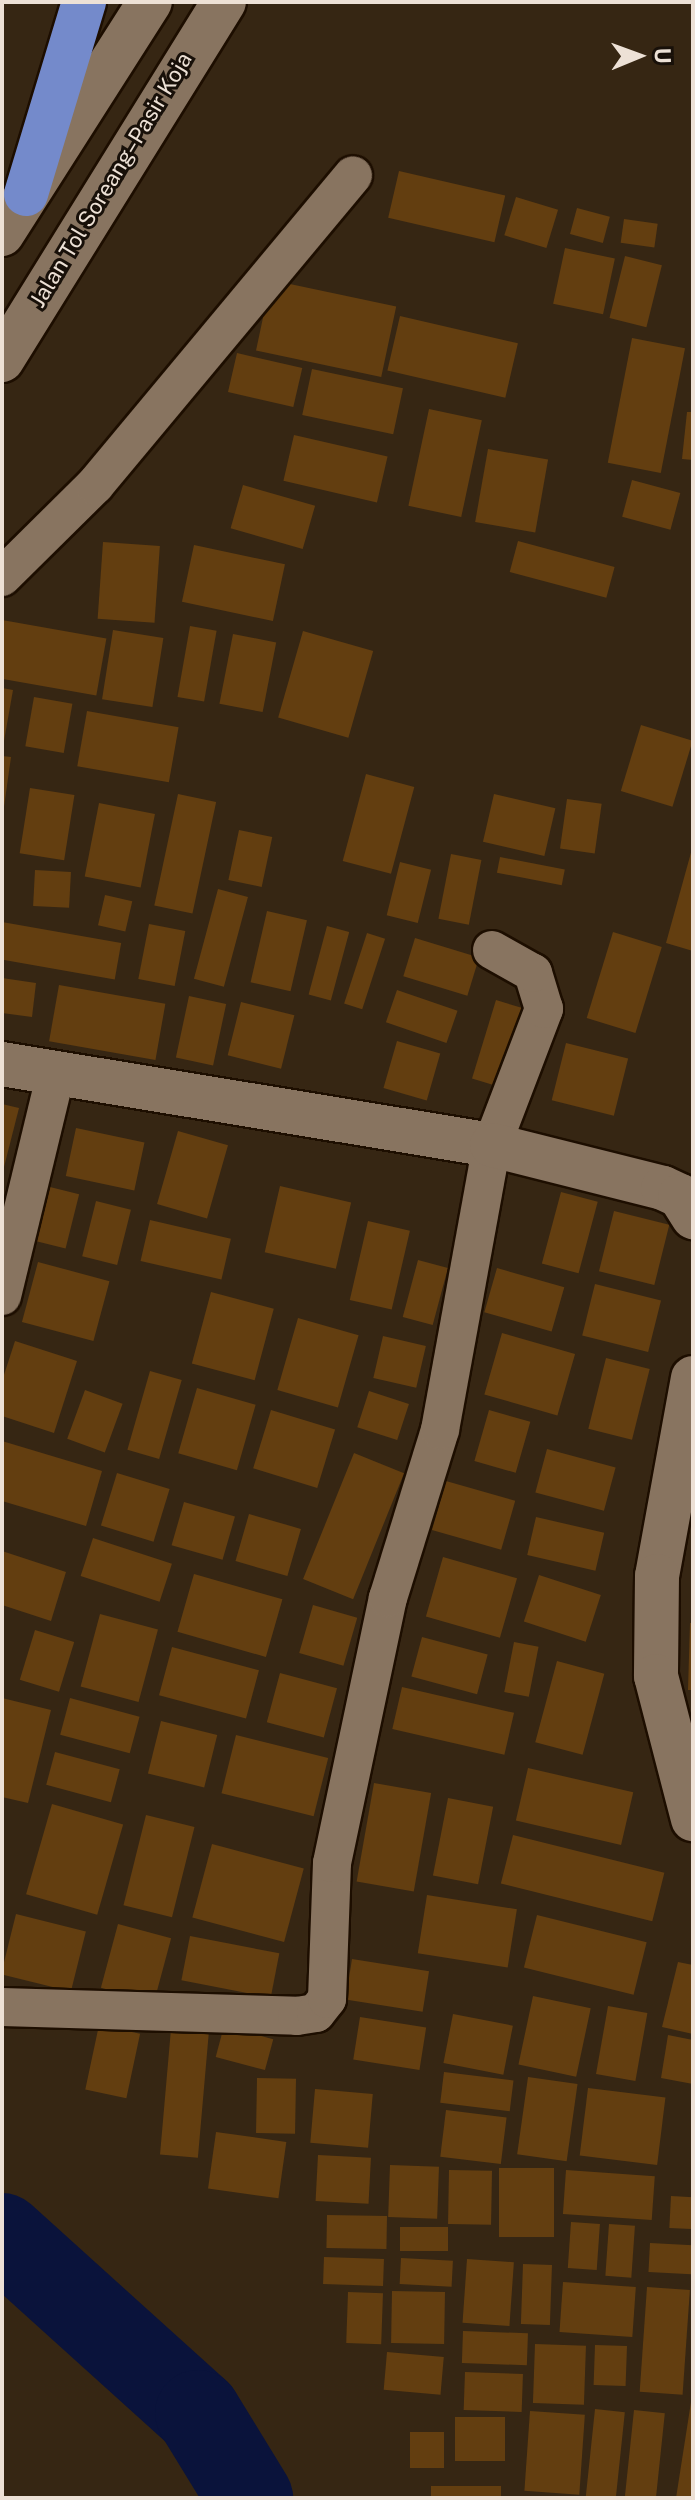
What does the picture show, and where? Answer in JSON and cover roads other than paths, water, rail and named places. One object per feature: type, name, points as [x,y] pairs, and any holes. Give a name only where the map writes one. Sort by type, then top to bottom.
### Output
[{"type":"highway","points":[[26,194],[84,2]]},
{"type":"street","points":[[2,234],[150,2]]},
{"type":"street","name":"Jalan Tol Soreang–Pasir Koja","points":[[2,360],[159,96],[224,2]]},
{"type":"street","points":[[2,577],[95,485],[353,175]]},
{"type":"street","points":[[2,2007],[281,2016],[323,2008],[332,1863],[388,1598],[455,1366],[492,1145],[544,1009],[533,973],[492,950]]},
{"type":"street","points":[[2,1064],[55,1077],[492,1145],[689,1197]]},
{"type":"street","points":[[2,1296],[55,1077]]},
{"type":"street","points":[[693,1378],[657,1576],[656,1676],[693,1819]]},
{"type":"waterway","points":[[2,2236],[198,2413],[250,2498]]}]
